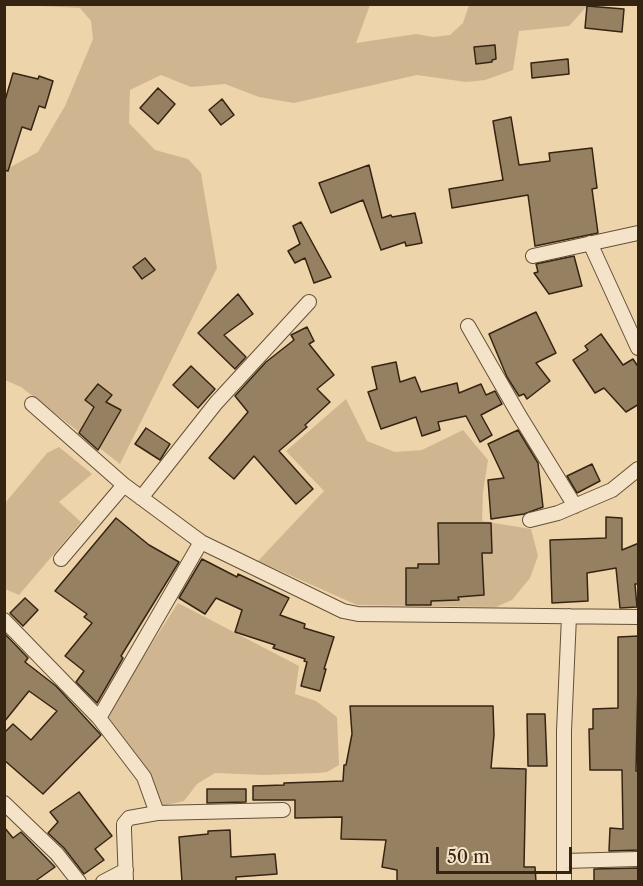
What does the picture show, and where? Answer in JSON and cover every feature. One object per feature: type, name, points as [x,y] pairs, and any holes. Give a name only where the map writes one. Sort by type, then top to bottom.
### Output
[{"type":"street","points":[[533,256],[639,233]]},
{"type":"street","points":[[590,243],[639,348]]},
{"type":"street","points":[[141,498],[216,403],[309,302]]},
{"type":"street","points":[[468,326],[575,506]]},
{"type":"street","points":[[32,404],[124,486],[201,542],[328,604],[351,612],[639,617]]},
{"type":"street","points":[[530,520],[558,513],[612,490],[639,469]]},
{"type":"street","points":[[61,559],[124,486]]},
{"type":"street","points":[[99,718],[201,542]]},
{"type":"street","points":[[564,882],[564,731],[569,616]]},
{"type":"street","points":[[4,620],[99,718],[144,777],[157,813]]},
{"type":"street","points":[[4,803],[57,854],[79,882]]},
{"type":"street","points":[[103,882],[126,876],[124,824],[129,818],[157,813],[283,810]]},
{"type":"street","points":[[564,861],[639,860]]},
{"type":"shaded area","points":[[20,5],[370,5],[356,43],[416,34],[433,37],[450,35],[463,23],[469,5],[588,5],[569,26],[519,31],[513,70],[485,80],[466,82],[417,75],[294,103],[259,97],[225,84],[191,87],[161,75],[130,90],[129,123],[155,150],[188,159],[201,173],[217,268],[120,464],[21,387],[5,380],[5,170],[38,152],[65,106],[93,39],[91,21],[80,8]]},
{"type":"shaded area","points":[[346,399],[367,441],[395,452],[422,450],[463,430],[488,460],[483,492],[482,521],[531,529],[538,556],[530,578],[512,600],[496,607],[357,605],[258,561],[324,491],[286,451]]},
{"type":"shaded area","points":[[59,447],[92,474],[59,502],[81,522],[19,595],[5,589],[5,503],[47,453]]},
{"type":"shaded area","points":[[178,603],[299,666],[295,694],[316,701],[337,717],[339,765],[327,772],[318,773],[264,775],[215,773],[197,784],[184,801],[162,806],[144,765],[106,714]]},
{"type":"building","points":[[587,6],[624,9],[622,32],[585,28]]},
{"type":"building","points":[[495,45],[496,59],[492,62],[476,64],[474,47]]},
{"type":"building","points":[[568,59],[569,74],[532,78],[531,63]]},
{"type":"building","points":[[13,73],[38,79],[39,76],[53,81],[45,108],[39,106],[31,130],[22,127],[8,171],[4,170],[4,104]]},
{"type":"building","points":[[158,88],[175,104],[158,124],[140,108]]},
{"type":"building","points":[[222,99],[234,115],[221,125],[209,110]]},
{"type":"building","points":[[511,117],[519,165],[550,161],[549,153],[592,148],[597,188],[592,189],[598,233],[535,246],[528,195],[452,208],[449,189],[503,180],[493,121]]},
{"type":"building","points":[[369,165],[382,218],[415,213],[422,243],[406,246],[405,242],[381,250],[363,200],[331,213],[319,183]]},
{"type":"building","points":[[301,222],[331,277],[314,283],[305,258],[295,263],[288,251],[300,244],[293,226]]},
{"type":"building","points":[[574,256],[582,286],[549,294],[534,273],[538,272],[536,264]]},
{"type":"building","points":[[145,258],[155,270],[142,279],[133,267]]},
{"type":"building","points":[[238,294],[253,314],[224,335],[246,357],[235,369],[198,333]]},
{"type":"building","points":[[536,312],[556,353],[536,363],[550,381],[527,399],[524,394],[519,396],[507,377],[489,334]]},
{"type":"building","points":[[307,327],[314,341],[309,344],[334,375],[317,389],[330,402],[305,425],[307,427],[279,451],[313,489],[296,504],[254,456],[234,479],[209,458],[248,412],[235,396],[266,362],[294,340],[291,335]]},
{"type":"building","points":[[601,334],[623,365],[633,359],[639,368],[639,404],[626,412],[604,388],[595,393],[573,360],[588,350],[585,346]]},
{"type":"building","points":[[396,362],[400,382],[415,377],[421,392],[457,383],[459,393],[481,384],[486,395],[495,391],[502,404],[481,415],[492,435],[480,442],[466,416],[438,422],[440,430],[422,436],[416,417],[381,429],[368,392],[377,389],[372,367]]},
{"type":"building","points":[[191,366],[215,389],[198,408],[173,385]]},
{"type":"building","points":[[98,384],[112,395],[106,402],[121,410],[98,450],[79,433],[94,407],[85,400]]},
{"type":"building","points":[[146,428],[170,444],[160,460],[135,444]]},
{"type":"building","points":[[518,430],[538,463],[543,507],[524,514],[491,519],[488,480],[504,478],[488,444]]},
{"type":"building","points":[[592,464],[600,481],[577,493],[567,476]]},
{"type":"building","points":[[606,517],[622,518],[622,550],[639,543],[639,584],[635,584],[637,607],[620,608],[616,568],[587,573],[588,601],[552,603],[550,540],[606,538]]},
{"type":"building","points":[[116,518],[149,545],[179,562],[121,656],[123,658],[97,703],[76,682],[84,671],[65,656],[92,623],[84,617],[87,614],[55,591]]},
{"type":"building","points":[[438,523],[491,523],[492,553],[482,553],[484,595],[458,597],[459,600],[431,601],[431,605],[406,605],[406,568],[418,568],[418,564],[439,564]]},
{"type":"building","points":[[202,559],[237,577],[238,574],[289,598],[280,615],[305,624],[304,628],[334,637],[320,691],[301,686],[307,662],[304,661],[305,659],[273,648],[275,645],[235,632],[242,610],[216,598],[205,614],[179,598]]},
{"type":"building","points":[[25,598],[38,610],[23,626],[10,613]]},
{"type":"building","points":[[4,633],[28,658],[25,662],[56,686],[101,735],[43,794],[4,760],[4,733],[13,724],[31,740],[57,711],[29,691],[4,722]]},
{"type":"building","points":[[639,636],[636,771],[639,771],[639,850],[609,851],[610,828],[623,829],[622,770],[590,770],[589,729],[593,729],[593,709],[618,708],[618,637]]},
{"type":"building","points":[[350,706],[493,706],[494,735],[491,768],[526,769],[524,867],[535,867],[536,882],[397,882],[397,870],[382,867],[386,840],[341,839],[342,817],[295,818],[295,800],[253,800],[253,786],[343,781],[344,765],[346,765],[352,734]]},
{"type":"building","points":[[527,714],[545,714],[547,766],[528,766]]},
{"type":"building","points":[[207,789],[246,789],[246,802],[207,803]]},
{"type":"building","points":[[79,792],[112,836],[95,849],[104,860],[84,874],[64,848],[48,833],[58,822],[50,812]]},
{"type":"building","points":[[4,827],[13,838],[21,832],[55,867],[34,882],[4,882]]},
{"type":"building","points":[[230,830],[231,857],[275,854],[277,874],[236,877],[236,882],[182,882],[179,837],[208,834],[208,831]]},
{"type":"building","points":[[639,868],[639,882],[594,882],[594,869]]}]
